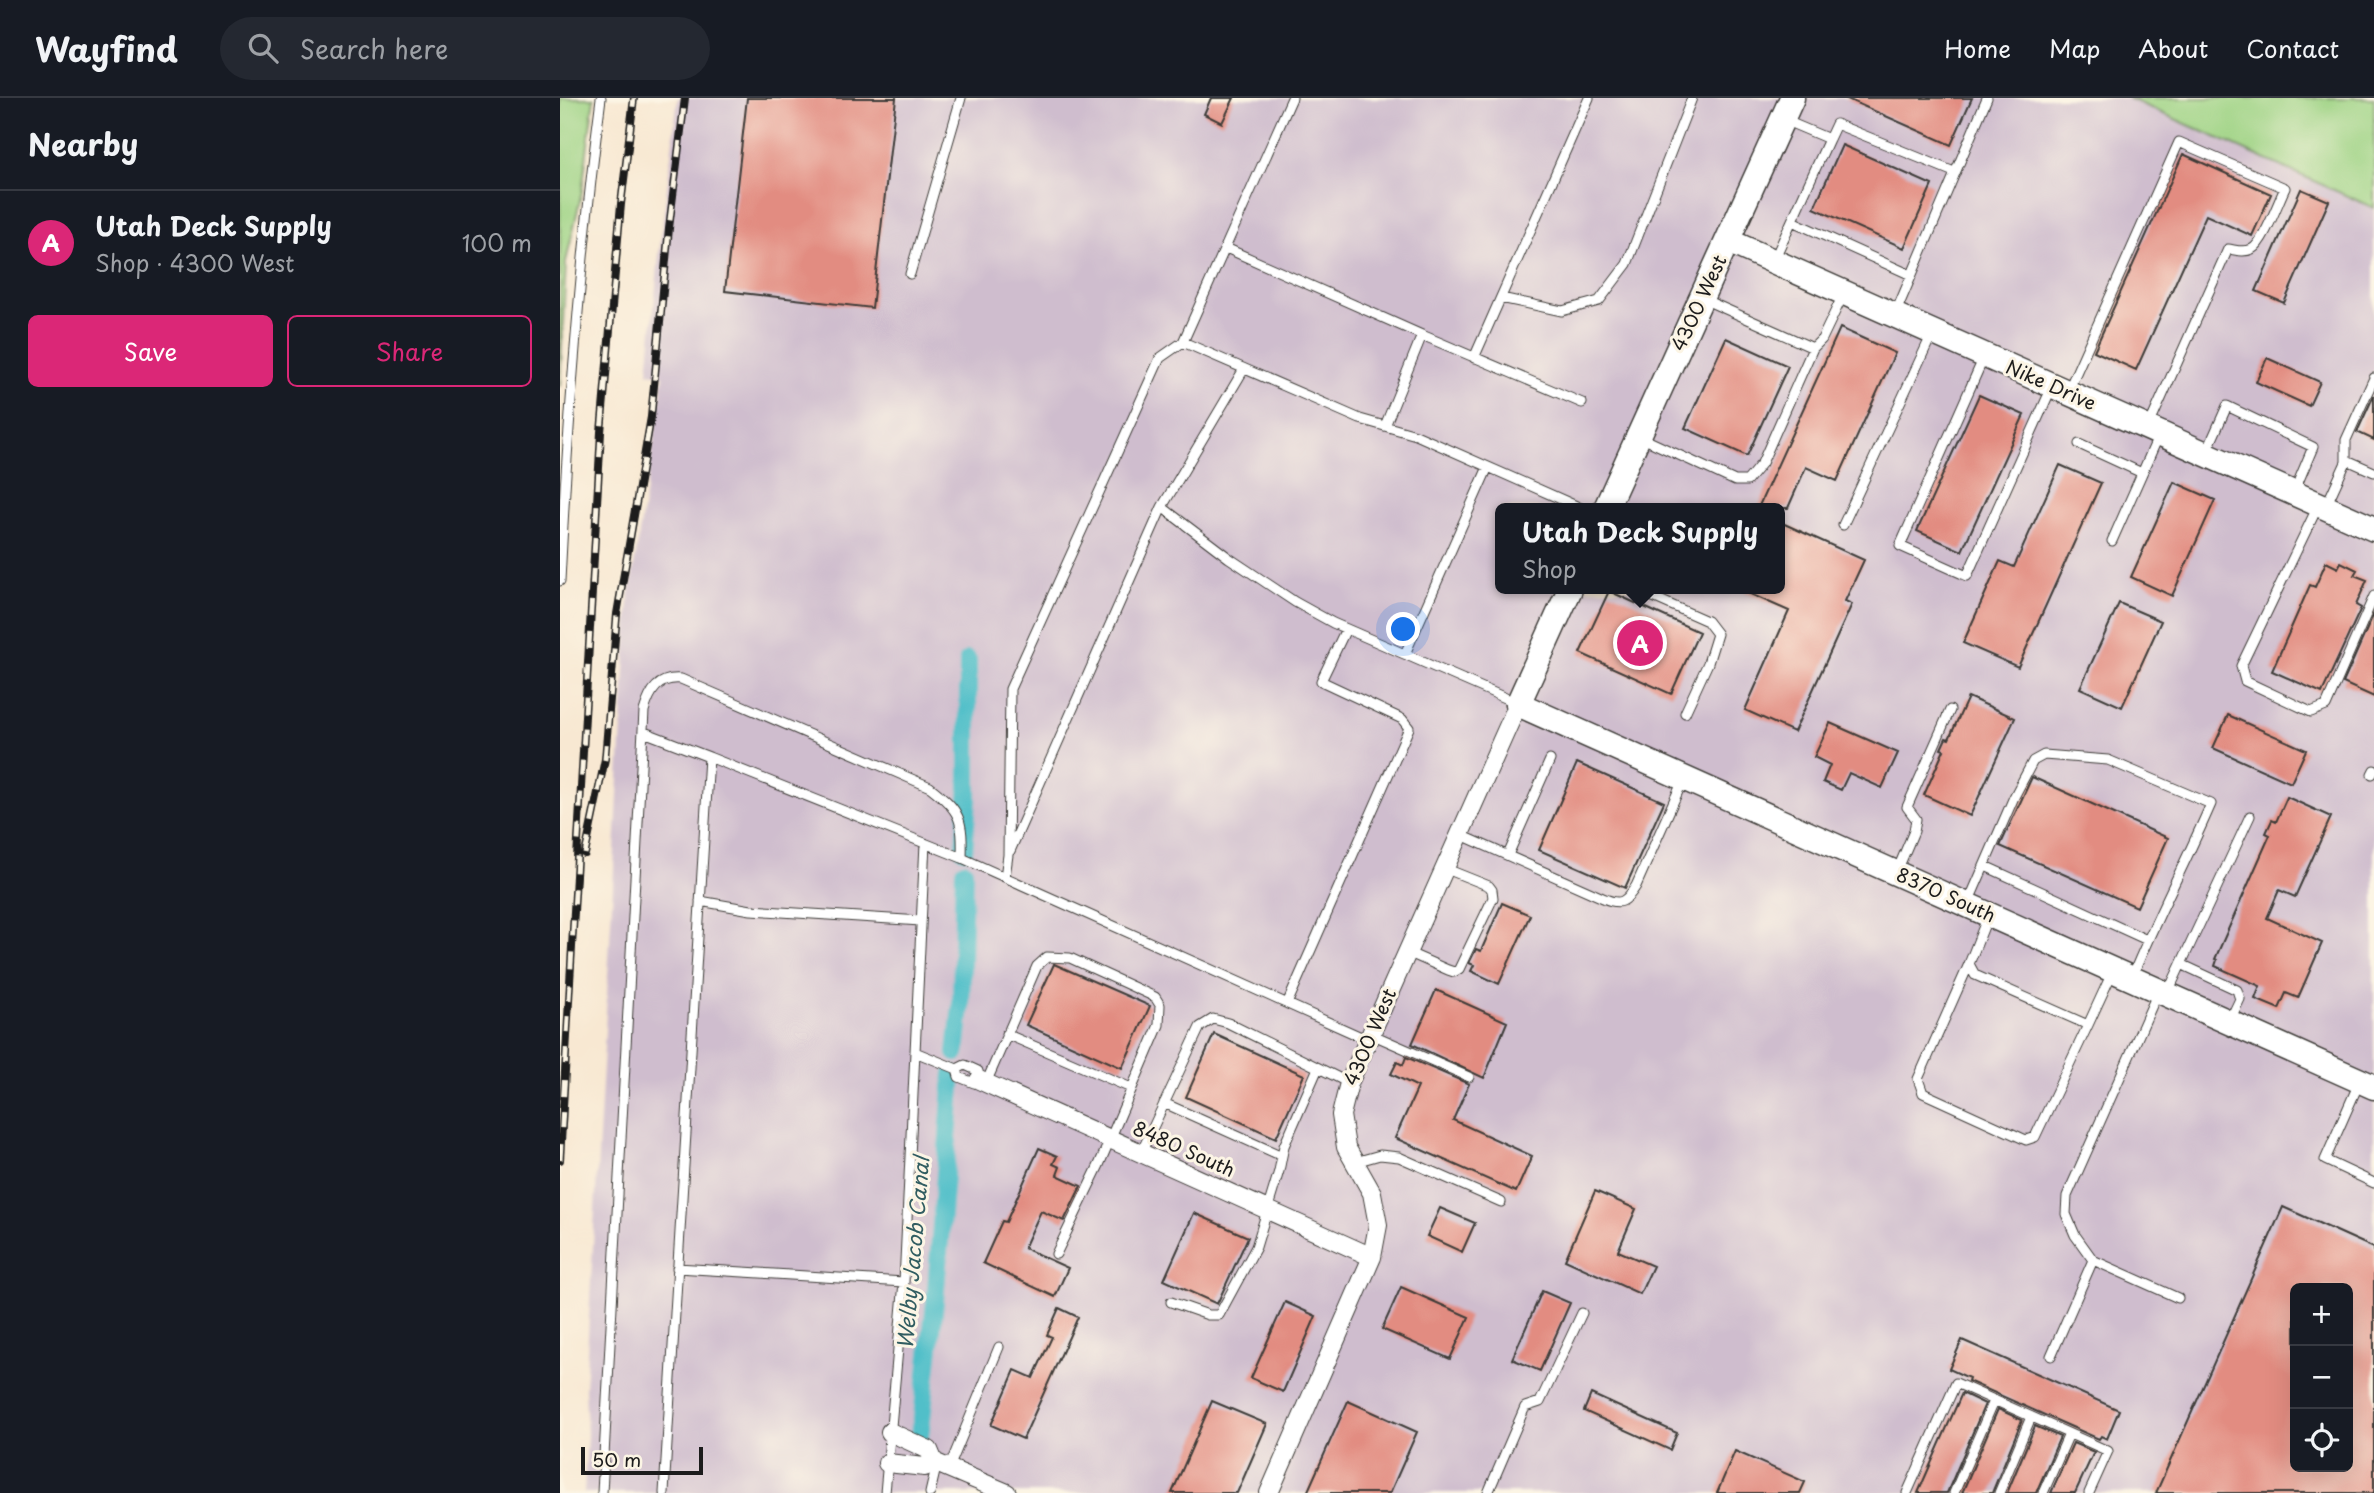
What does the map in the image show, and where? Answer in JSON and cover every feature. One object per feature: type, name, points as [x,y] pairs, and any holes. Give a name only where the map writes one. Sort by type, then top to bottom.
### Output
[{"type":"street","name":"4300 West","points":[[1608,503],[1787,109]]},
{"type":"street","name":"Nike Drive","points":[[1728,242],[2374,529]]},
{"type":"street","name":"4300 West","points":[[1269,1493],[1373,1257],[1378,1225],[1372,1193],[1346,1147],[1341,1115],[1349,1083],[1568,594]]},
{"type":"street","name":"8370 South","points":[[1518,704],[2367,1083]]},
{"type":"street","name":"8480 South","points":[[982,1081],[1373,1257]]},
{"type":"street","points":[[890,1432],[929,1450],[940,1464],[1007,1493]]},
{"type":"street","points":[[887,1463],[925,1467],[940,1464]]},
{"type":"lane","points":[[560,581],[573,380],[592,167],[601,98]]},
{"type":"lane","points":[[910,274],[961,98]]},
{"type":"lane","points":[[1005,877],[1008,855],[1010,689],[1160,358],[1183,342],[1292,98]]},
{"type":"lane","points":[[1474,358],[1589,98]]},
{"type":"lane","points":[[1501,298],[1562,311],[1599,301],[1628,264],[1692,98]]},
{"type":"lane","points":[[1895,316],[1987,98]]},
{"type":"lane","points":[[1787,109],[1829,139]]},
{"type":"lane","points":[[1773,262],[1836,124],[1954,173]]},
{"type":"lane","points":[[1985,356],[1900,546],[1967,576],[2179,142],[2285,188],[2260,241],[2253,249],[2228,249],[2154,431],[2142,473],[2112,541]]},
{"type":"lane","points":[[1792,221],[1911,275]]},
{"type":"lane","points":[[1226,248],[1582,403]]},
{"type":"lane","points":[[1639,436],[1735,481],[1747,481],[1762,463],[1812,348],[1822,340],[1844,293]]},
{"type":"lane","points":[[1702,298],[1812,348]]},
{"type":"lane","points":[[1843,525],[1932,332]]},
{"type":"lane","points":[[1385,426],[1422,335]]},
{"type":"lane","points":[[1183,342],[1360,419],[1416,435],[1570,503]]},
{"type":"lane","points":[[1008,855],[1162,507],[1244,369]]},
{"type":"lane","points":[[2374,378],[2346,440],[2346,461],[2241,666],[2245,681],[2311,712],[2326,706],[2374,596]]},
{"type":"lane","points":[[2206,454],[2227,406],[2313,447],[2294,493]]},
{"type":"lane","points":[[2079,444],[2142,473]]},
{"type":"lane","points":[[2346,461],[2374,472]]},
{"type":"lane","points":[[1405,654],[1488,467]]},
{"type":"lane","points":[[1162,507],[1229,558],[1295,602],[1346,629],[1518,704]]},
{"type":"lane","points":[[1646,594],[1707,621],[1717,634],[1708,663],[1685,713]]},
{"type":"lane","points":[[1287,1004],[1409,728],[1402,719],[1321,681],[1346,629]]},
{"type":"lane","points":[[602,1493],[644,711],[649,695],[658,684],[670,678],[681,680],[930,788],[953,807],[958,817],[962,827],[962,858]]},
{"type":"lane","points":[[1896,873],[1916,819],[1907,807],[1950,710]]},
{"type":"lane","points":[[644,732],[962,858],[1287,1004],[1469,1077]]},
{"type":"lane","points":[[2044,755],[2108,760],[2211,804],[2147,940],[2088,1025],[2035,1137],[2026,1140],[1923,1093],[1919,1079],[1969,964],[1978,909],[1985,866],[2014,797],[2033,761],[2044,755]]},
{"type":"lane","points":[[664,1493],[709,757]]},
{"type":"lane","points":[[1508,855],[1550,760]]},
{"type":"lane","points":[[1459,834],[1602,898],[1615,903],[1621,902],[1630,897],[1636,886],[1684,778]]},
{"type":"lane","points":[[2178,1298],[2093,1260],[2075,1235],[2066,1214],[2067,1196],[2250,816]]},
{"type":"lane","points":[[885,1490],[904,1282],[925,843]]},
{"type":"lane","points":[[1985,866],[2147,940]]},
{"type":"lane","points":[[1407,952],[1454,972],[1459,969],[1493,898],[1489,886],[1444,868]]},
{"type":"lane","points":[[700,901],[751,910],[921,920]]},
{"type":"lane","points":[[982,1081],[1040,961],[1047,957],[1070,958],[1155,997],[1160,1005],[1159,1025],[1099,1164],[1056,1254]]},
{"type":"lane","points":[[1969,964],[1975,975],[2088,1025]]},
{"type":"lane","points":[[2181,964],[2237,990],[2239,999],[2229,1022]]},
{"type":"lane","points":[[1141,1153],[1200,1027],[1213,1019],[1228,1023],[1349,1083]]},
{"type":"lane","points":[[1006,1034],[1131,1088]]},
{"type":"lane","points":[[915,1052],[957,1069],[965,1065],[978,1071],[982,1081]]},
{"type":"lane","points":[[1171,1302],[1208,1315],[1219,1315],[1256,1247],[1284,1146],[1318,1068]]},
{"type":"lane","points":[[2367,1083],[2325,1160],[2374,1183]]},
{"type":"lane","points":[[1164,1103],[1282,1156]]},
{"type":"lane","points":[[1355,1162],[1380,1155],[1399,1157],[1502,1202]]},
{"type":"lane","points":[[2051,1356],[2093,1260]]},
{"type":"lane","points":[[677,1268],[904,1282]]},
{"type":"lane","points":[[1488,1493],[1525,1407],[1540,1402],[1581,1312]]},
{"type":"lane","points":[[930,1493],[940,1464],[999,1347]]},
{"type":"lane","points":[[1907,1493],[1956,1383],[2108,1451],[2089,1493]]},
{"type":"lane","points":[[1954,1493],[1994,1401]]},
{"type":"lane","points":[[1998,1493],[2031,1417]]},
{"type":"lane","points":[[2043,1493],[2069,1434]]},
{"type":"shaded area","points":[[678,98],[2128,98],[2374,208],[2374,1493],[584,1493],[587,1435],[585,1389],[629,598],[664,375],[648,373]]},
{"type":"green space","points":[[560,98],[594,98],[582,191],[566,262],[560,387]]},
{"type":"green space","points":[[2128,98],[2374,98],[2374,208]]},
{"type":"building","points":[[747,98],[896,98],[872,308],[725,291]]},
{"type":"building","points":[[1211,98],[1234,98],[1222,123],[1204,114]]},
{"type":"building","points":[[1845,98],[1972,98],[1951,145]]},
{"type":"building","points":[[1842,145],[1932,185],[1904,248],[1814,208]]},
{"type":"building","points":[[2183,154],[2271,194],[2252,236],[2206,215],[2136,370],[2094,351]]},
{"type":"building","points":[[2301,189],[2329,201],[2284,303],[2256,291]]},
{"type":"building","points":[[1840,328],[1895,353],[1837,481],[1806,467],[1788,508],[1785,508],[1785,503],[1760,503]]},
{"type":"building","points":[[1726,338],[1788,366],[1747,456],[1685,428]]},
{"type":"building","points":[[2267,358],[2320,382],[2309,406],[2256,382]]},
{"type":"building","points":[[1979,395],[2024,415],[1962,551],[1917,531]]},
{"type":"building","points":[[2374,395],[2374,440],[2357,432]]},
{"type":"building","points":[[2060,465],[2101,483],[2018,667],[1963,643],[2000,561],[2014,567]]},
{"type":"building","points":[[2174,482],[2215,500],[2172,596],[2131,577]]},
{"type":"building","points":[[1785,524],[1864,560],[1845,601],[1852,604],[1794,732],[1745,710],[1789,611],[1750,594],[1785,594]]},
{"type":"building","points":[[2326,562],[2338,568],[2341,562],[2357,570],[2354,575],[2367,580],[2356,605],[2361,608],[2322,693],[2272,671],[2310,585],[2315,587]]},
{"type":"building","points":[[1608,594],[1616,594],[1699,632],[1671,694],[1580,653]]},
{"type":"building","points":[[2119,603],[2161,621],[2122,707],[2080,688]]},
{"type":"building","points":[[2374,613],[2374,697],[2343,683]]},
{"type":"building","points":[[1968,697],[2015,718],[1970,816],[1924,795],[1944,750],[1941,749],[1946,738],[1949,739]]},
{"type":"building","points":[[2228,715],[2306,750],[2291,783],[2213,748]]},
{"type":"building","points":[[1830,723],[1898,753],[1882,788],[1849,773],[1841,790],[1823,782],[1830,765],[1814,757]]},
{"type":"building","points":[[1577,763],[1664,802],[1625,888],[1539,850]]},
{"type":"building","points":[[2032,777],[2168,838],[2137,907],[2000,846]]},
{"type":"building","points":[[2287,797],[2331,817],[2295,897],[2279,890],[2267,918],[2322,943],[2298,998],[2286,993],[2279,1009],[2255,999],[2260,986],[2215,966],[2215,959],[2270,835],[2266,833],[2272,820],[2276,822]]},
{"type":"building","points":[[1502,903],[1530,915],[1499,984],[1471,971],[1474,965],[1469,963],[1476,949],[1481,951]]},
{"type":"building","points":[[1054,964],[1150,1006],[1122,1068],[1026,1025]]},
{"type":"building","points":[[1436,990],[1507,1022],[1484,1078],[1412,1044]]},
{"type":"building","points":[[1214,1034],[1304,1075],[1276,1138],[1186,1097]]},
{"type":"building","points":[[1406,1057],[1469,1084],[1453,1120],[1532,1156],[1516,1192],[1395,1138],[1418,1087],[1391,1074],[1397,1062],[1403,1065]]},
{"type":"building","points":[[1039,1148],[1057,1156],[1053,1164],[1060,1167],[1057,1175],[1081,1186],[1064,1221],[1041,1211],[1024,1248],[1068,1268],[1055,1297],[983,1263],[1002,1221],[1006,1222]]},
{"type":"building","points":[[1595,1191],[1636,1209],[1618,1251],[1653,1266],[1640,1294],[1565,1260]]},
{"type":"building","points":[[2283,1207],[2374,1248],[2374,1493],[2156,1493]]},
{"type":"building","points":[[1440,1208],[1475,1223],[1462,1252],[1427,1236]]},
{"type":"building","points":[[1194,1213],[1248,1237],[1217,1304],[1164,1280]]},
{"type":"building","points":[[1401,1287],[1469,1317],[1450,1359],[1382,1329]]},
{"type":"building","points":[[1542,1291],[1570,1303],[1540,1371],[1512,1359]]},
{"type":"building","points":[[1285,1302],[1316,1316],[1283,1392],[1251,1378]]},
{"type":"building","points":[[1059,1308],[1078,1317],[1023,1439],[991,1425],[1015,1370],[1033,1378],[1052,1337],[1047,1335]]},
{"type":"building","points":[[1962,1340],[2119,1410],[2107,1439],[2101,1436],[2099,1439],[1968,1381],[1969,1378],[1949,1369]]},
{"type":"building","points":[[1962,1393],[1985,1404],[1947,1493],[1918,1493]]},
{"type":"building","points":[[1591,1394],[1677,1433],[1670,1450],[1584,1411]]},
{"type":"building","points":[[1212,1401],[1267,1424],[1237,1493],[1172,1493]]},
{"type":"building","points":[[1348,1401],[1417,1432],[1390,1493],[1307,1493]]},
{"type":"building","points":[[1998,1409],[2022,1420],[1992,1493],[1962,1493]]},
{"type":"building","points":[[2035,1426],[2060,1437],[2036,1493],[2007,1493]]},
{"type":"building","points":[[2073,1443],[2094,1452],[2075,1493],[2051,1493]]},
{"type":"building","points":[[1735,1451],[1805,1482],[1800,1493],[1717,1493]]},
{"type":"waterway","name":"Welby Jacob Canal","points":[[964,850],[968,799],[968,660]]},
{"type":"waterway","name":"Welby Jacob Canal","points":[[956,1053],[961,1006],[964,871]]},
{"type":"waterway","name":"Welby Jacob Canal","points":[[920,1436],[935,1302],[953,1074]]},
{"type":"railway","points":[[560,1160],[601,432],[621,204],[634,98]]},
{"type":"railway","points":[[585,854],[605,759],[617,614],[651,417],[669,228],[685,98]]},
{"type":"place","name":"Utah Deck Supply","points":[[1640,643]]}]
